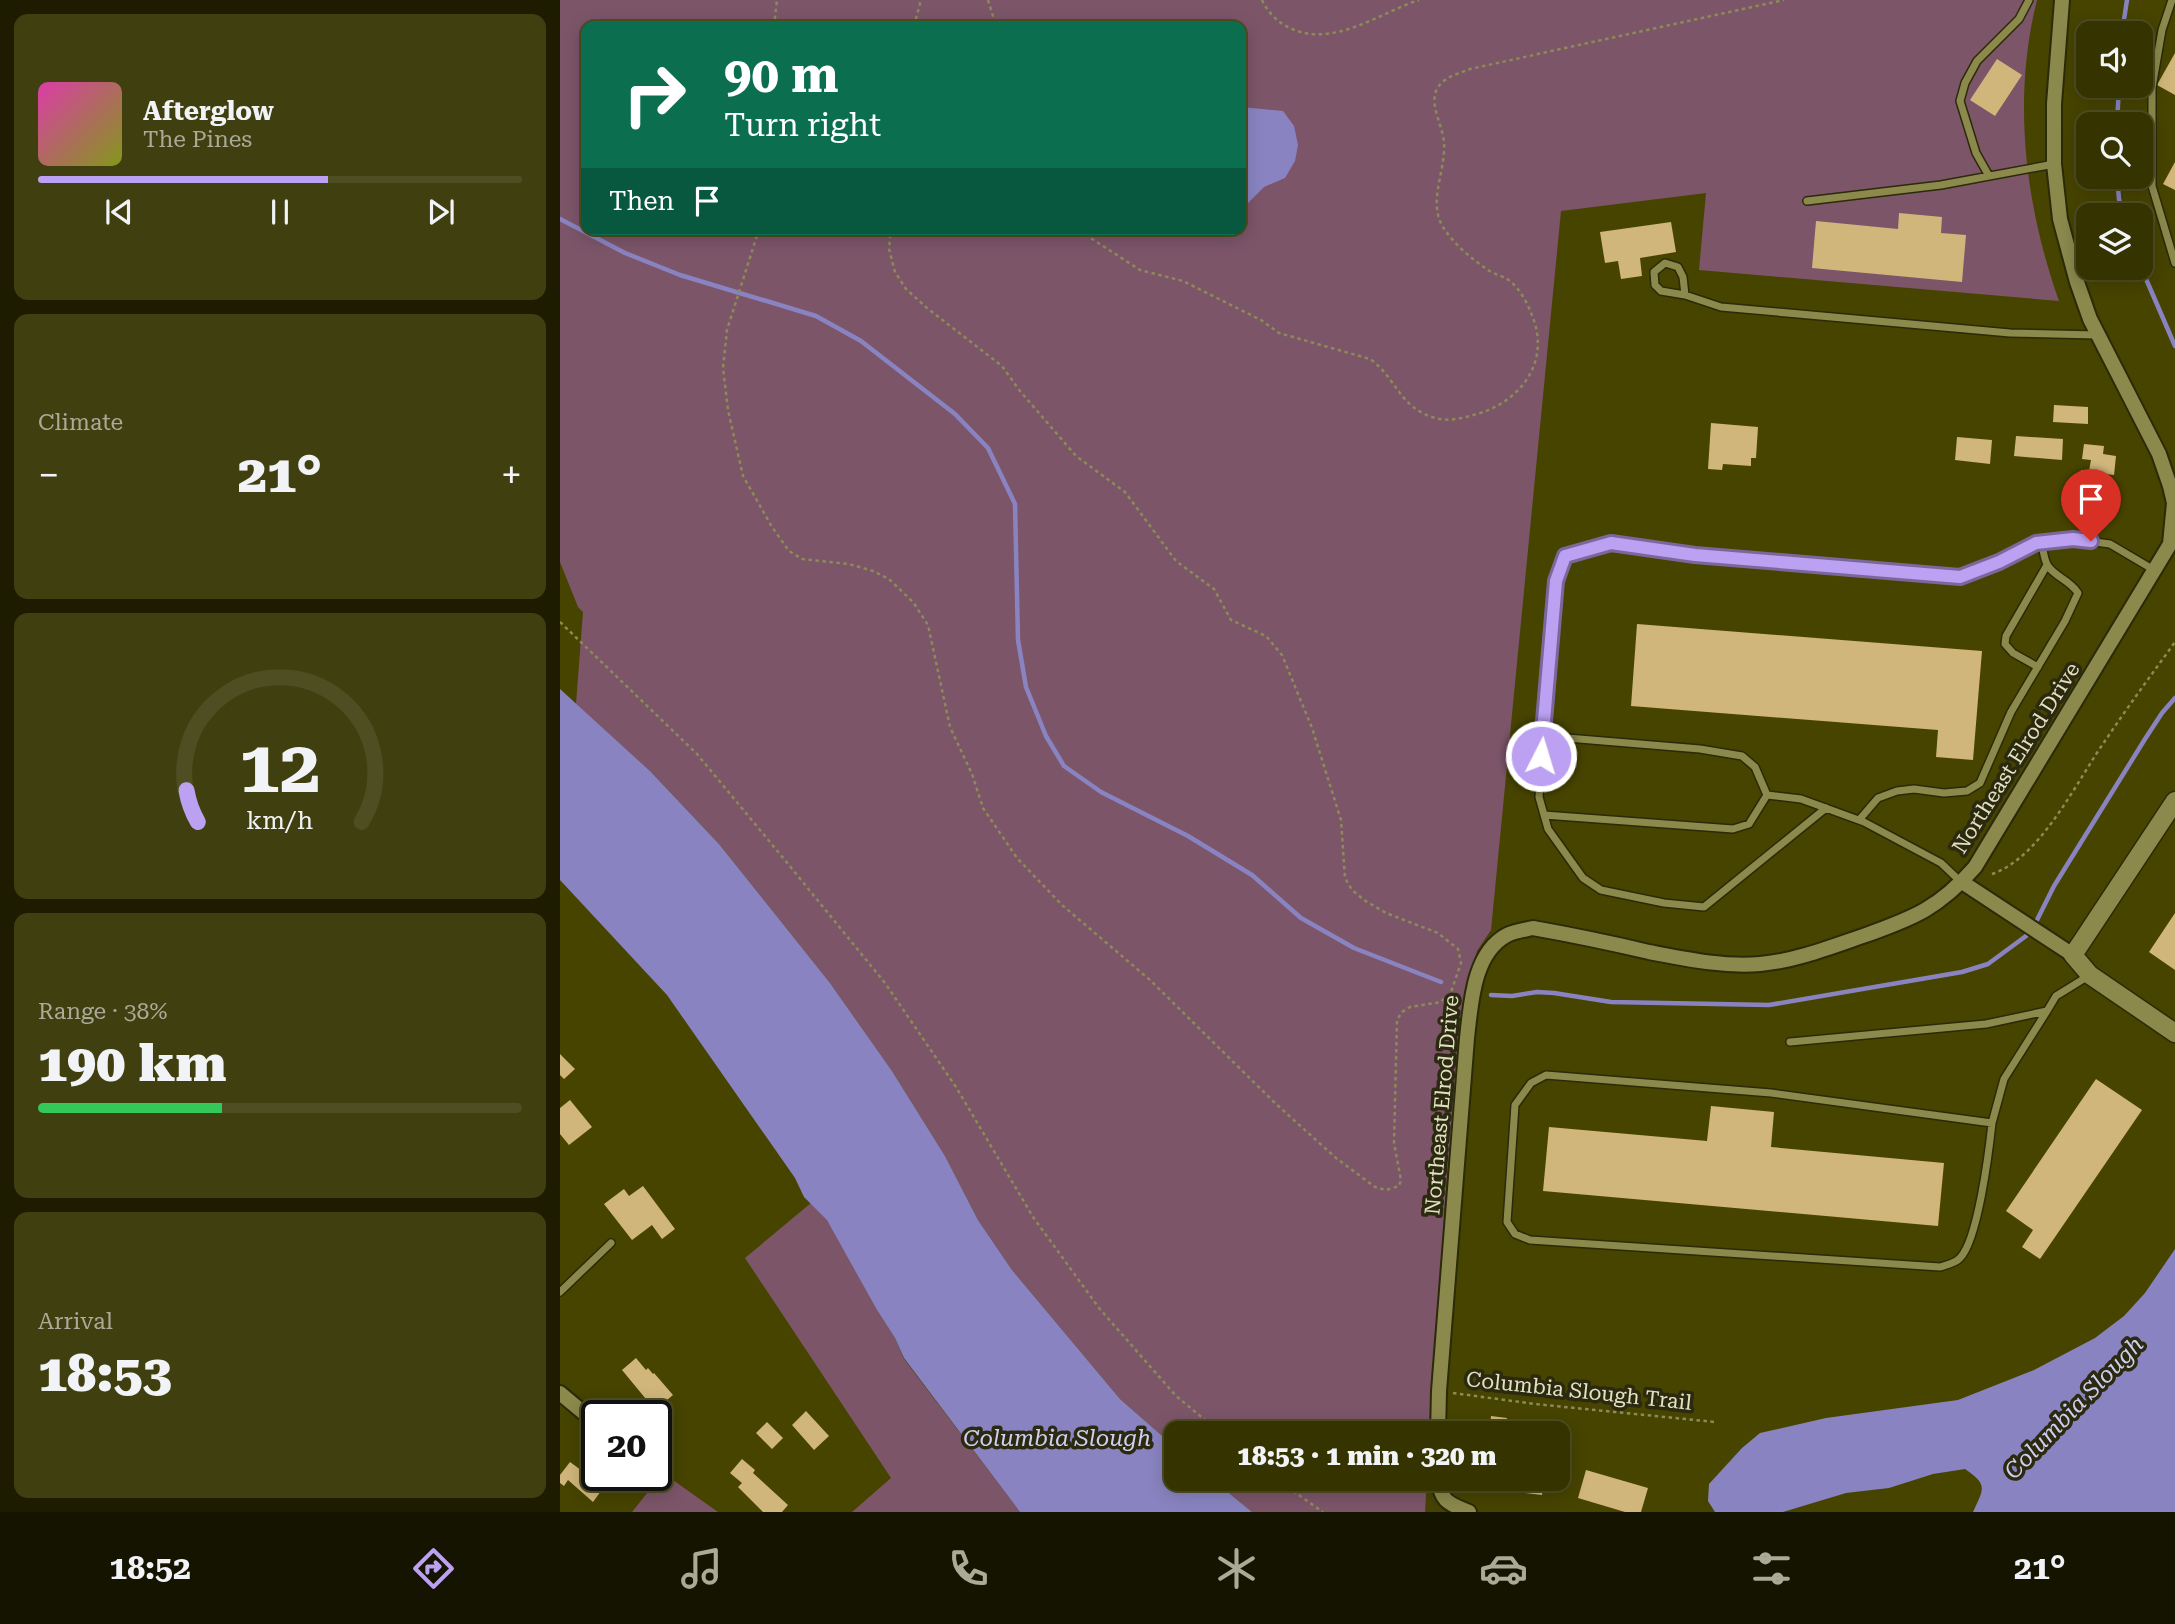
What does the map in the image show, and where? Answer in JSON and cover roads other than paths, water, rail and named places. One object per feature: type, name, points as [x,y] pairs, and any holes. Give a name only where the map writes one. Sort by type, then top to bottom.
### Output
[{"type":"street","name":"Northeast Elrod Drive","points":[[1438,1421],[1472,996],[1489,950],[1496,942],[1518,930],[1534,928],[1700,962],[1760,964],[1785,961],[1905,921],[1944,899],[1975,867],[2170,544],[2174,503],[2160,454],[2098,335],[2077,282],[2060,219],[2054,164],[2054,104],[2062,0]]},
{"type":"street","points":[[2073,955],[2175,801]]},
{"type":"street","points":[[1962,882],[2056,942],[2073,955],[2090,975],[2175,1033]]},
{"type":"street","points":[[560,1393],[581,1411]]},
{"type":"street","points":[[1441,1491],[1446,1502],[1469,1512]]},
{"type":"lane","points":[[1989,176],[1979,161],[1960,101],[1976,61],[2019,19],[2029,0]]},
{"type":"lane","points":[[2172,0],[2162,30],[2152,88],[2152,186],[2175,263]]},
{"type":"lane","points":[[1807,201],[1941,185],[2054,164]]},
{"type":"lane","points":[[1685,295],[1683,277],[1678,267],[1665,263],[1654,272],[1655,285],[1661,291],[1685,295],[1721,307],[2010,333],[2098,335]]},
{"type":"lane","points":[[1826,808],[1704,907],[1664,903],[1601,890],[1583,878],[1548,829],[1539,797],[1556,581],[1565,556],[1611,543],[1695,555],[1960,577],[2042,542],[2073,539],[2110,544],[2154,570]]},
{"type":"lane","points":[[1859,820],[1878,797],[1914,789],[1944,793],[1967,791],[1980,783],[2011,712],[2078,593],[2072,584],[2055,574],[2047,565],[2042,542]]},
{"type":"lane","points":[[2038,667],[2004,645],[2006,636],[2047,565]]},
{"type":"lane","points":[[1543,736],[1700,749],[1742,756],[1755,767],[1767,795]]},
{"type":"lane","points":[[1767,795],[1801,799],[1859,820],[1941,863],[1962,882]]},
{"type":"lane","points":[[1544,815],[1733,829],[1749,824],[1767,795]]},
{"type":"lane","points":[[1992,1123],[1771,1093],[1546,1075],[1531,1083],[1515,1105],[1507,1222],[1515,1234],[1530,1240],[1940,1268],[1960,1259],[1971,1240],[1986,1175],[1992,1123],[2004,1079],[2056,996],[2090,975]]},
{"type":"lane","points":[[1790,1042],[1986,1024],[2047,1011]]},
{"type":"lane","points":[[560,1292],[611,1243]]},
{"type":"water","points":[[1246,107],[1283,111],[1294,126],[1298,145],[1295,161],[1285,178],[1264,187],[1246,205]]},
{"type":"water","name":"Columbia Slough","points":[[560,689],[650,771],[719,844],[830,983],[892,1071],[945,1156],[978,1220],[1012,1270],[1120,1399],[1164,1438],[1164,1491],[1227,1491],[1252,1512],[1020,1512],[904,1358],[827,1220],[804,1197],[795,1178],[667,995],[560,880]]},
{"type":"water","points":[[2175,1249],[2175,1512],[1973,1512],[1982,1488],[1978,1479],[1965,1469],[1933,1474],[1889,1488],[1846,1493],[1783,1512],[1715,1512],[1708,1501],[1709,1484],[1742,1448],[1760,1433],[1826,1418],[1958,1400],[2034,1370],[2095,1338],[2124,1316],[2145,1293]]},
{"type":"waterway","points":[[2124,21],[2127,0]]},
{"type":"waterway","points":[[2118,98],[2118,112]]},
{"type":"waterway","points":[[2118,189],[2120,203]]},
{"type":"waterway","points":[[560,219],[581,230]]},
{"type":"waterway","points":[[591,235],[625,253],[680,275],[816,316],[861,341],[955,414],[988,448],[1015,504],[1018,640],[1026,687],[1046,736],[1064,766],[1101,792],[1188,836],[1252,875],[1301,918],[1354,948],[1441,982]]},
{"type":"waterway","points":[[2146,280],[2175,346]]},
{"type":"waterway","points":[[1491,995],[1512,996],[1537,992],[1611,1002],[1769,1005],[1962,972],[1988,964],[2026,936],[2145,739],[2175,698]]}]
